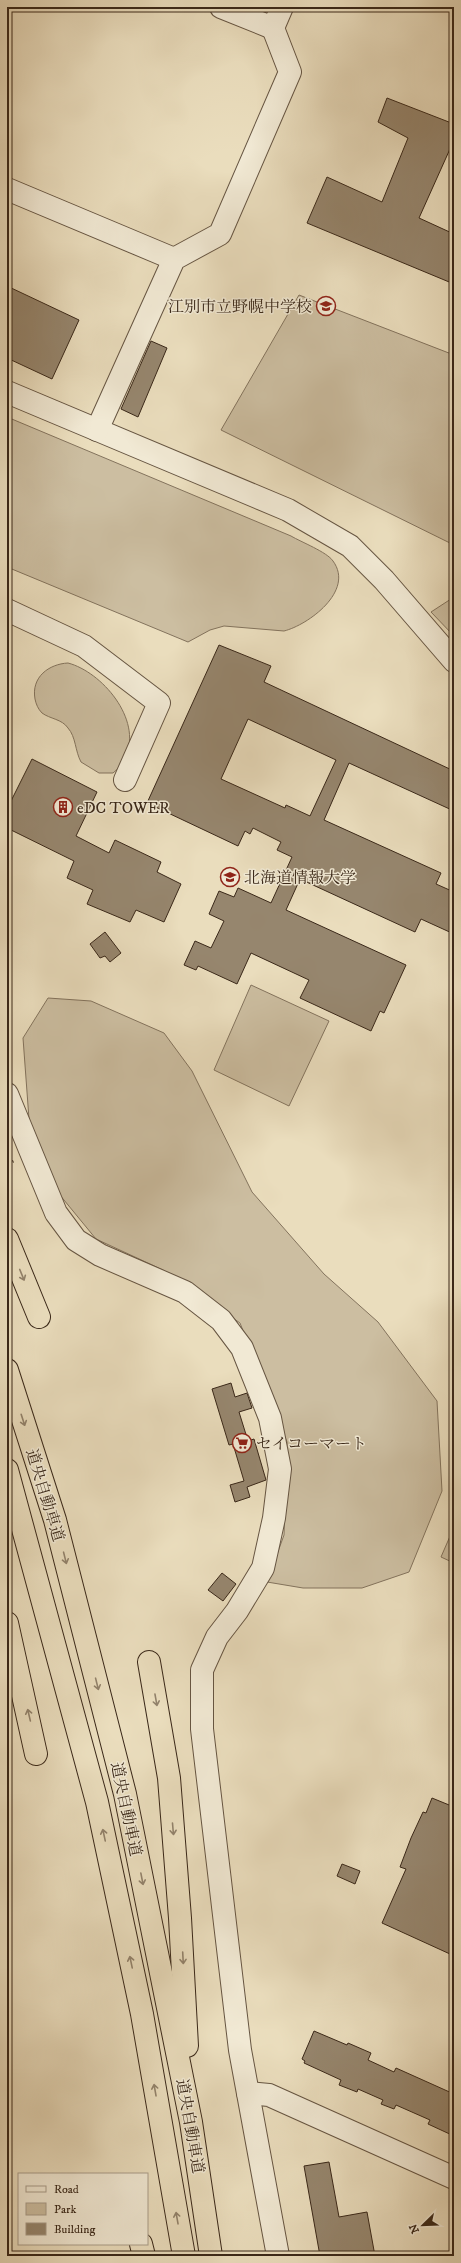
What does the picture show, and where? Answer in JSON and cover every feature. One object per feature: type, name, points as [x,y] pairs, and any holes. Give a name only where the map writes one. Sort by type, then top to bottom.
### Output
[{"type":"highway","points":[[7,1239],[39,1317]]},
{"type":"highway","name":"道央自動車道","points":[[7,1370],[55,1520],[125,1794],[191,2122],[212,2256]]},
{"type":"highway","name":"道央自動車道","points":[[7,1470],[97,1802],[142,2014],[184,2256]]},
{"type":"highway","points":[[7,1623],[30,1721],[36,1754]]},
{"type":"highway","points":[[149,1662],[169,1778],[180,1918],[191,2122]]},
{"type":"highway","points":[[141,2245],[144,2256]]},
{"type":"street","points":[[221,7],[273,28]]},
{"type":"street","points":[[97,430],[174,259],[220,234],[290,72],[273,28],[282,7]]},
{"type":"street","points":[[7,189],[174,259]]},
{"type":"street","points":[[7,392],[288,510],[350,546],[384,580],[454,661]]},
{"type":"street","points":[[7,610],[84,646],[159,702],[125,780]]},
{"type":"street","points":[[7,1094],[56,1213],[76,1240],[100,1255],[185,1292],[222,1320],[242,1348],[270,1418],[280,1469],[274,1518],[263,1568],[238,1611],[217,1637],[202,1670],[202,1729],[240,2050],[278,2256]]},
{"type":"street","points":[[248,2093],[269,2095],[454,2178]]},
{"type":"green space","points":[[299,295],[454,355],[454,545],[221,430]]},
{"type":"green space","points":[[7,417],[291,536],[320,551],[333,561],[338,572],[338,584],[333,595],[326,605],[316,614],[294,628],[284,631],[224,626],[210,630],[188,642],[7,567]]},
{"type":"green space","points":[[454,597],[454,636],[431,612]]},
{"type":"green space","points":[[68,663],[81,668],[94,676],[116,699],[124,713],[128,727],[129,742],[126,756],[113,773],[99,773],[81,762],[73,736],[68,728],[63,723],[45,715],[39,710],[34,691],[39,678],[48,669]]},
{"type":"green space","points":[[251,985],[329,1021],[289,1106],[214,1070]]},
{"type":"green space","points":[[48,998],[91,1001],[164,1033],[192,1071],[252,1192],[324,1274],[378,1322],[437,1401],[442,1491],[409,1572],[362,1588],[303,1588],[267,1582],[284,1535],[287,1442],[240,1323],[163,1270],[96,1239],[50,1183],[29,1119],[23,1038]]},
{"type":"green space","points":[[454,1527],[454,1563],[441,1557]]},
{"type":"building","points":[[387,98],[454,124],[454,140],[419,218],[454,234],[454,284],[307,223],[327,177],[382,202],[408,138],[378,122]]},
{"type":"building","points":[[7,286],[79,320],[52,379],[7,358]]},
{"type":"building","points":[[151,341],[167,348],[138,417],[121,409]]},
{"type":"building","points":[[219,645],[271,666],[264,682],[454,771],[454,811],[349,763],[324,820],[441,873],[436,884],[454,892],[454,934],[421,919],[415,932],[300,879],[286,910],[406,965],[384,1013],[380,1011],[371,1031],[300,998],[309,980],[251,953],[237,984],[198,966],[196,970],[184,965],[195,941],[211,948],[224,921],[209,914],[219,891],[234,897],[238,888],[271,903],[292,857],[277,850],[281,842],[253,828],[250,834],[245,831],[238,846],[147,803]],"holes":[[[248,719],[336,760],[310,816],[286,805],[285,808],[221,779]]]},
{"type":"building","points":[[32,759],[97,792],[76,836],[109,853],[115,840],[161,862],[157,872],[181,884],[164,922],[136,910],[130,922],[87,904],[93,890],[67,878],[74,861],[7,828],[7,809]]},
{"type":"building","points":[[105,932],[121,953],[110,962],[105,956],[100,958],[90,944]]},
{"type":"building","name":"セイコーマート","points":[[231,1383],[235,1397],[247,1393],[252,1408],[239,1412],[248,1441],[254,1439],[266,1480],[247,1487],[250,1497],[235,1502],[230,1485],[244,1481],[233,1444],[229,1445],[212,1389]]},
{"type":"building","points":[[222,1573],[236,1584],[223,1601],[208,1590]]},
{"type":"building","points":[[432,1798],[454,1807],[454,1945],[450,1954],[382,1923],[406,1869],[400,1867],[411,1838],[423,1812],[426,1813]]},
{"type":"building","points":[[342,1864],[360,1871],[355,1884],[337,1876]]},
{"type":"building","points":[[314,2031],[371,2053],[368,2060],[394,2072],[396,2068],[454,2094],[454,2136],[428,2124],[430,2120],[396,2105],[394,2109],[381,2104],[383,2100],[358,2089],[357,2092],[339,2085],[341,2080],[304,2063],[305,2061],[302,2059]]},
{"type":"building","points":[[329,2162],[339,2217],[367,2212],[375,2256],[320,2256],[304,2166]]},
{"type":"place","name":"江別市立野幌中学校","points":[[326,306]]},
{"type":"place","name":"eDC TOWER","points":[[63,807]]},
{"type":"place","name":"北海道情報大学","points":[[230,877]]},
{"type":"place","name":"セイコーマート","points":[[242,1443]]}]
